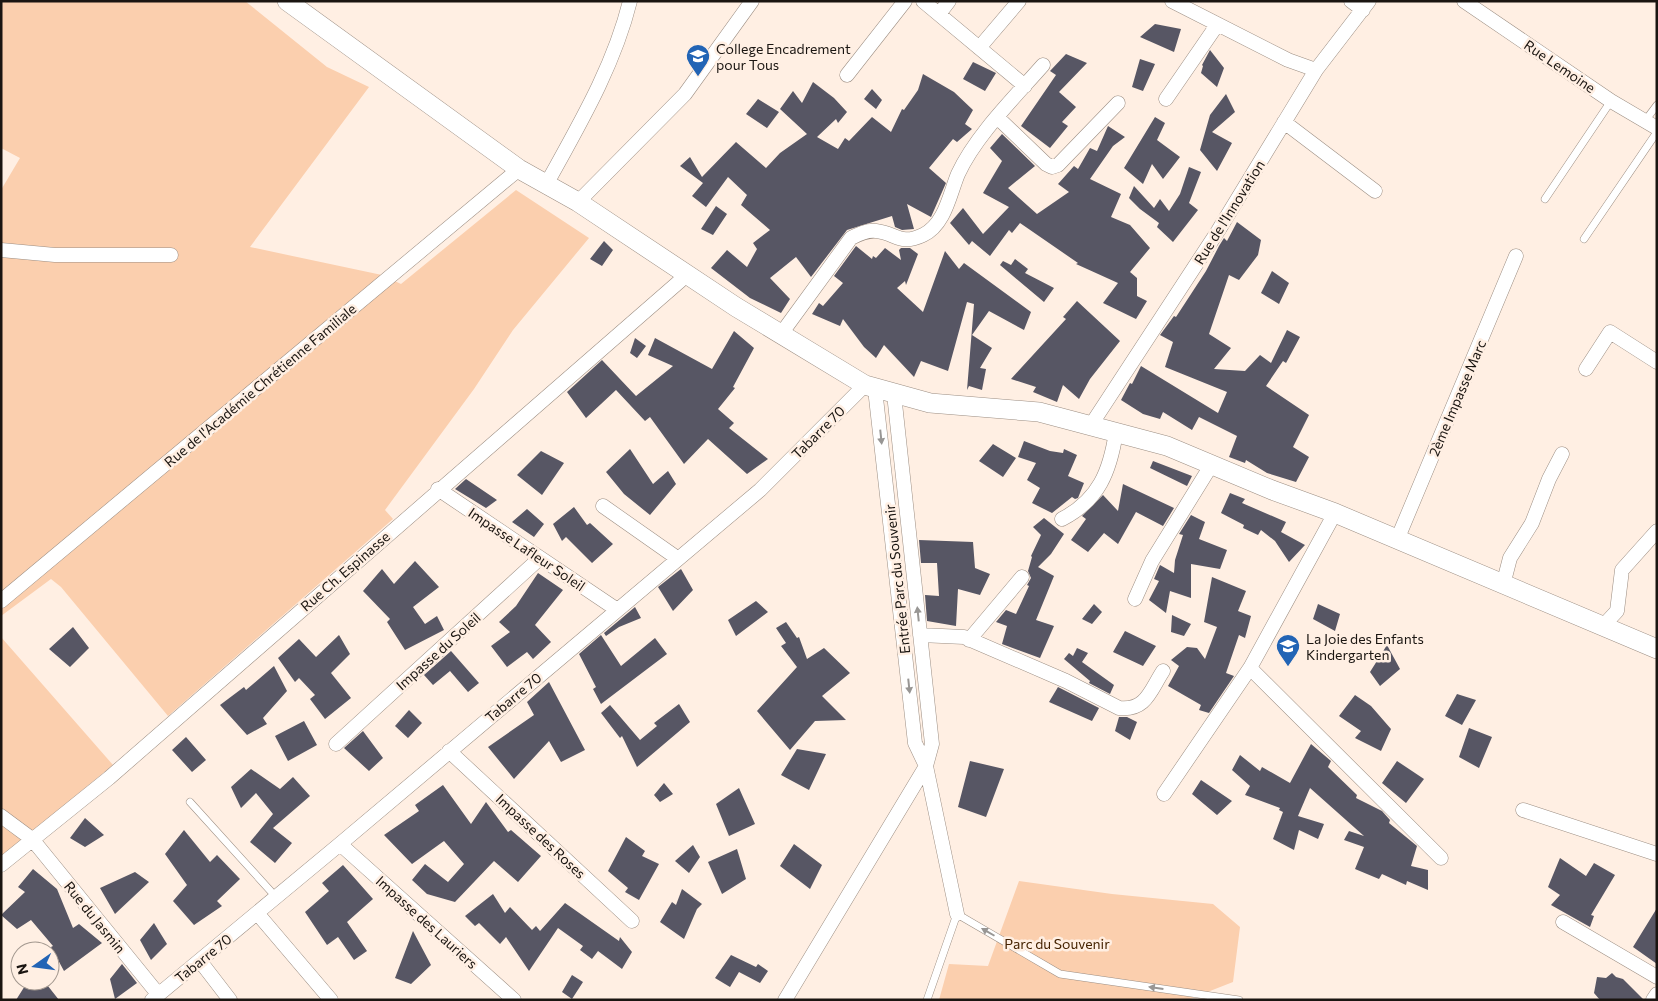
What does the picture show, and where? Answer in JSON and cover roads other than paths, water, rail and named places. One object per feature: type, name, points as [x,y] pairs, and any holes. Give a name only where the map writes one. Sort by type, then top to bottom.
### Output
[{"type":"main road","points":[[287,1],[519,169],[578,202],[782,334],[870,387],[930,403],[1039,412],[1167,446],[1335,513],[1657,649]]},
{"type":"street","points":[[547,183],[590,104],[624,29],[630,1]]},
{"type":"street","points":[[578,202],[685,94],[752,1]]},
{"type":"street","points":[[847,75],[904,1]]},
{"type":"street","points":[[923,1],[1024,86]]},
{"type":"street","points":[[939,14],[949,1]]},
{"type":"street","points":[[979,48],[1019,1]]},
{"type":"street","points":[[1172,1],[1288,60],[1316,70]]},
{"type":"street","points":[[1351,1],[1366,6]]},
{"type":"street","name":"Rue Lemoine","points":[[1464,1],[1611,101],[1651,124]]},
{"type":"street","name":"Rue de l'Innovation","points":[[1091,425],[1218,231],[1316,70],[1366,6]]},
{"type":"street","points":[[1166,99],[1217,25]]},
{"type":"street","points":[[782,334],[851,238],[864,232],[877,231],[900,240],[910,240],[925,234],[934,226],[949,200],[959,173],[979,141],[1042,65]]},
{"type":"street","points":[[998,118],[1046,164],[1052,167],[1058,165],[1118,103]]},
{"type":"street","points":[[1284,122],[1375,191]]},
{"type":"street","name":"Rue de l'Académie Chrétienne Familiale","points":[[1,601],[519,169]]},
{"type":"street","points":[[1,250],[55,255],[170,255]]},
{"type":"street","name":"2ème Impasse Marc","points":[[1397,540],[1516,256]]},
{"type":"street","name":"Rue Ch. Espinasse","points":[[1,865],[109,778],[438,489],[688,274]]},
{"type":"street","points":[[1586,369],[1610,332],[1657,362]]},
{"type":"street","name":"Tabarre 70","points":[[155,997],[340,844],[616,609],[760,490],[870,387]]},
{"type":"street","name":"Entrée Parc du Souvenir","points":[[870,387],[915,743],[926,766],[957,914]]},
{"type":"street","name":"Entrée Parc du Souvenir","points":[[894,394],[932,744],[926,766]]},
{"type":"street","points":[[1062,519],[1088,503],[1105,476],[1116,432]]},
{"type":"street","points":[[1503,584],[1510,558],[1532,523],[1548,479],[1562,454]]},
{"type":"street","points":[[1135,599],[1152,561],[1212,464]]},
{"type":"street","name":"Impasse Lafleur Soleil","points":[[438,489],[616,609]]},
{"type":"street","points":[[602,506],[677,558]]},
{"type":"street","points":[[1164,794],[1250,668],[1335,513]]},
{"type":"street","points":[[1604,625],[1617,611],[1622,570],[1657,531]]},
{"type":"street","name":"Impasse du Soleil","points":[[336,744],[540,558]]},
{"type":"street","points":[[969,640],[1022,577]]},
{"type":"street","points":[[920,635],[969,640],[1066,681],[1119,708],[1128,710],[1142,704],[1163,671]]},
{"type":"street","points":[[1250,668],[1441,858]]},
{"type":"street","name":"Impasse des Roses","points":[[450,751],[632,921]]},
{"type":"street","points":[[785,1000],[926,766]]},
{"type":"street","points":[[1523,810],[1657,854]]},
{"type":"street","name":"Rue du Jasmin","points":[[1,816],[32,839],[155,997]]},
{"type":"street","name":"Impasse des Lauriers","points":[[340,844],[514,1000]]},
{"type":"street","points":[[257,913],[331,1000]]},
{"type":"street","points":[[1563,922],[1657,977]]},
{"type":"street","points":[[200,961],[230,1000]]},
{"type":"street","points":[[1653,1000],[1657,994]]},
{"type":"lane","points":[[1545,199],[1611,101]]},
{"type":"lane","points":[[1651,124],[1657,105]]},
{"type":"lane","points":[[1584,239],[1657,132]]},
{"type":"lane","points":[[190,802],[276,897]]},
{"type":"lane","points":[[927,1000],[957,914],[1060,974],[1239,1000]]},
{"type":"place","name":"College Encadrement pour Tous","points":[[698,77]]},
{"type":"place","name":"La Joie des Enfants Kindergarten","points":[[1288,667]]},
{"type":"park label","name":"Parc du Souvenir","points":[[1057,943]]}]
